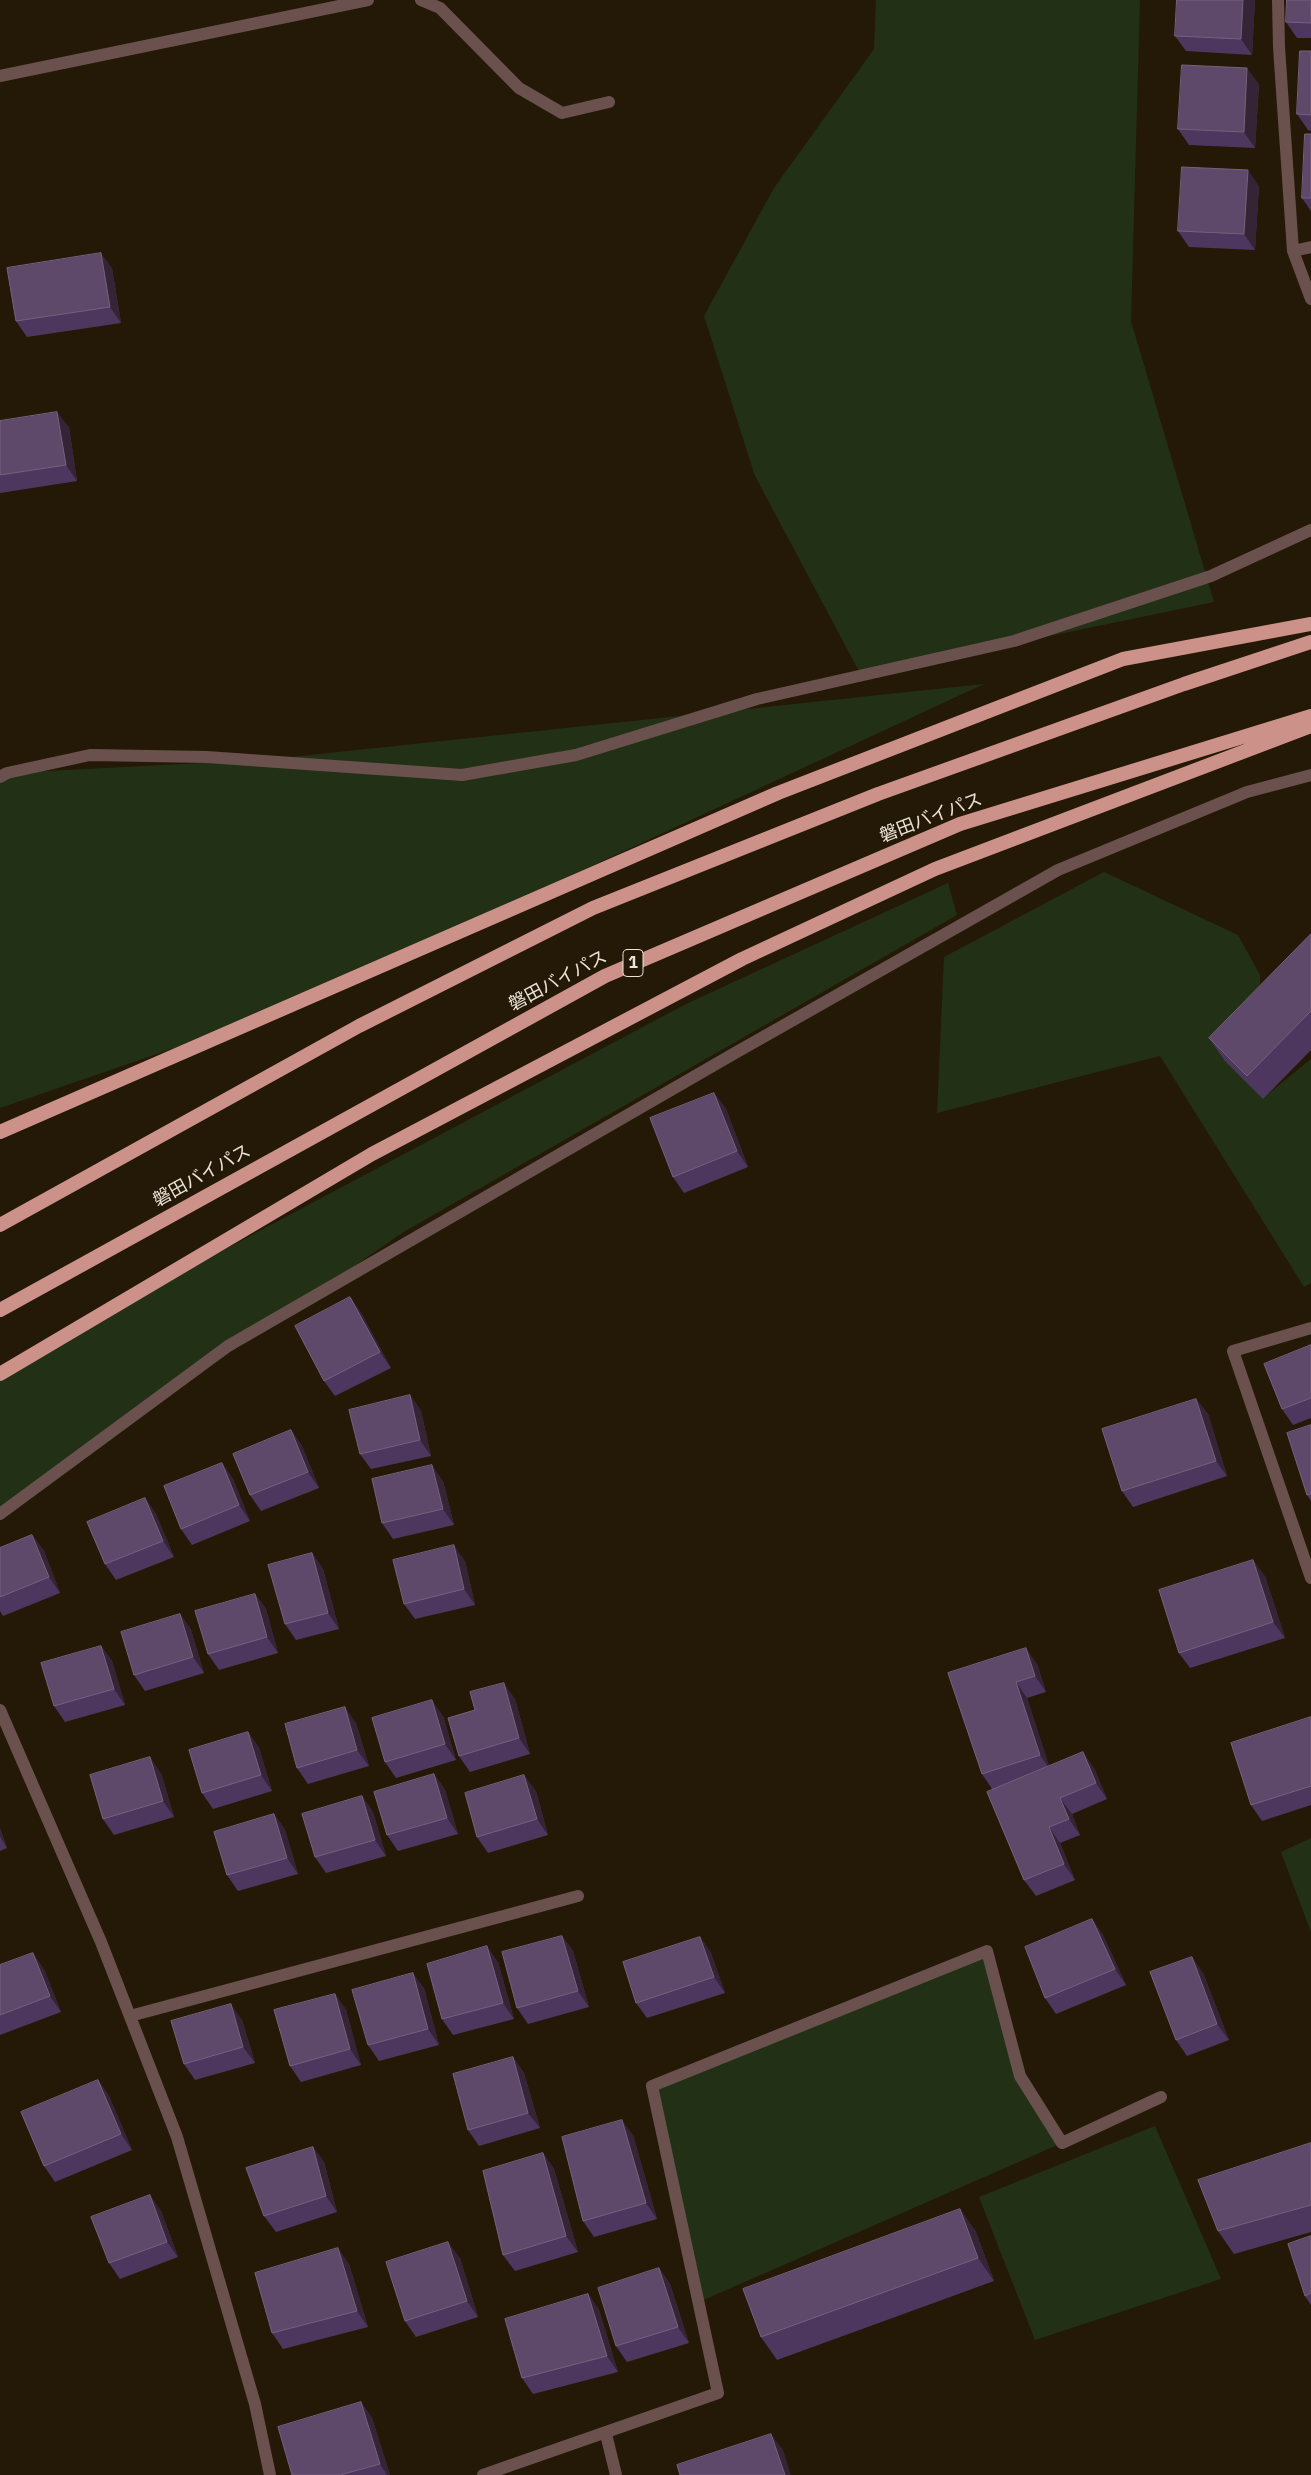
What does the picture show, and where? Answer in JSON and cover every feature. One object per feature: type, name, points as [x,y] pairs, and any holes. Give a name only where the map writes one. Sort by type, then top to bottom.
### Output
[{"type":"highway","points":[[0,1132],[778,793],[1123,659],[1311,624]]},
{"type":"highway","points":[[0,1225],[359,1026],[593,908],[878,794],[1184,684],[1311,642]]},
{"type":"highway","name":"磐田バイパス","points":[[0,1310],[604,976],[960,824],[1311,716]]},
{"type":"highway","points":[[0,1374],[372,1154],[742,959],[935,869],[1311,726]]},
{"type":"street","points":[[0,76],[368,0]]},
{"type":"street","points":[[421,0],[440,8],[518,88],[562,113],[609,102]]},
{"type":"street","points":[[1278,0],[1278,47],[1293,251],[1311,299]]},
{"type":"street","points":[[1293,251],[1311,247]]},
{"type":"street","points":[[0,777],[7,773],[90,755],[207,757],[462,775],[576,755],[757,699],[1014,642],[1211,576],[1311,530]]},
{"type":"street","points":[[0,1514],[228,1346],[718,1063],[1033,884],[1058,870],[1247,792],[1311,775]]},
{"type":"street","points":[[1311,1328],[1233,1351],[1311,1578]]},
{"type":"street","points":[[0,1710],[101,1942],[177,2137],[255,2404],[270,2475]]},
{"type":"street","points":[[130,2016],[578,1896]]},
{"type":"street","points":[[483,2475],[606,2434],[718,2393],[652,2086],[987,1951],[1020,2076],[1062,2143],[1161,2097]]},
{"type":"street","points":[[606,2434],[616,2475]]},
{"type":"green space","points":[[876,0],[1140,0],[1131,321],[1214,602],[861,675],[755,476],[704,316],[774,188],[874,49]]},
{"type":"green space","points":[[984,684],[273,1014],[0,1108],[0,770],[7,773],[262,760]]},
{"type":"green space","points":[[1104,872],[1238,935],[1260,975],[1263,1098],[1311,1059],[1311,1283],[1304,1287],[1160,1056],[937,1113],[944,957]]},
{"type":"green space","points":[[948,883],[957,915],[402,1233],[49,1478],[0,1518],[0,1369],[686,1004]]},
{"type":"green space","points":[[1311,1838],[1311,1932],[1281,1852]]},
{"type":"green space","points":[[987,1951],[1020,2076],[1062,2143],[699,2302],[652,2086]]},
{"type":"green space","points":[[1155,2126],[1221,2279],[1035,2340],[979,2197]]},
{"type":"building","points":[[1177,0],[1243,0],[1241,39],[1175,36]]},
{"type":"building","points":[[1287,0],[1311,0],[1311,23],[1286,22]]},
{"type":"building","points":[[1300,51],[1311,51],[1311,115],[1297,114]]},
{"type":"building","points":[[1182,65],[1247,68],[1244,132],[1178,129]]},
{"type":"building","points":[[1305,134],[1311,134],[1311,198],[1302,198]]},
{"type":"building","points":[[1182,167],[1248,170],[1244,234],[1178,231]]},
{"type":"building","points":[[101,253],[110,307],[16,321],[7,268]]},
{"type":"building","points":[[57,412],[66,465],[0,475],[0,421]]},
{"type":"building","points":[[1311,934],[1311,1011],[1247,1076],[1209,1038]]},
{"type":"building","points":[[714,1093],[737,1151],[673,1177],[650,1118]]},
{"type":"building","points":[[350,1297],[380,1352],[324,1381],[295,1326]]},
{"type":"building","points":[[1311,1345],[1311,1398],[1282,1409],[1264,1364]]},
{"type":"building","points":[[410,1395],[420,1440],[360,1454],[349,1410]]},
{"type":"building","points":[[1196,1399],[1216,1461],[1122,1491],[1102,1429]]},
{"type":"building","points":[[1311,1425],[1311,1494],[1307,1495],[1287,1433]]},
{"type":"building","points":[[291,1430],[308,1472],[250,1495],[233,1454]]},
{"type":"building","points":[[222,1463],[239,1505],[181,1529],[164,1486]]},
{"type":"building","points":[[432,1465],[443,1509],[382,1523],[372,1479]]},
{"type":"building","points":[[145,1498],[163,1541],[105,1564],[87,1522]]},
{"type":"building","points":[[32,1535],[49,1577],[0,1597],[0,1548]]},
{"type":"building","points":[[454,1545],[464,1589],[404,1604],[393,1560]]},
{"type":"building","points":[[312,1553],[328,1613],[285,1624],[268,1565]]},
{"type":"building","points":[[1253,1560],[1273,1622],[1179,1653],[1159,1590]]},
{"type":"building","points":[[255,1594],[267,1637],[208,1654],[195,1611]]},
{"type":"building","points":[[180,1614],[193,1657],[134,1675],[121,1632]]},
{"type":"building","points":[[101,1646],[114,1689],[54,1706],[41,1663]]},
{"type":"building","points":[[1026,1648],[1035,1676],[1016,1682],[1040,1755],[982,1774],[948,1673]]},
{"type":"building","points":[[504,1683],[519,1738],[459,1756],[448,1718],[475,1710],[470,1692]]},
{"type":"building","points":[[432,1700],[445,1744],[385,1762],[372,1718]]},
{"type":"building","points":[[345,1707],[357,1750],[297,1768],[285,1724]]},
{"type":"building","points":[[1311,1717],[1311,1786],[1251,1805],[1231,1743]]},
{"type":"building","points":[[248,1732],[261,1775],[202,1793],[189,1750]]},
{"type":"building","points":[[1083,1752],[1096,1783],[1060,1798],[1069,1819],[1049,1827],[1064,1864],[1024,1880],[987,1792]]},
{"type":"building","points":[[150,1757],[163,1801],[103,1819],[90,1775]]},
{"type":"building","points":[[434,1774],[447,1818],[387,1835],[374,1792]]},
{"type":"building","points":[[524,1775],[537,1819],[477,1837],[465,1793]]},
{"type":"building","points":[[362,1796],[375,1840],[315,1857],[302,1814]]},
{"type":"building","points":[[274,1814],[287,1858],[227,1875],[214,1832]]},
{"type":"building","points":[[1092,1919],[1115,1969],[1045,1998],[1025,1947]]},
{"type":"building","points":[[562,1936],[578,1991],[517,2008],[502,1952]]},
{"type":"building","points":[[700,1937],[714,1977],[636,2003],[623,1962]]},
{"type":"building","points":[[487,1946],[503,2003],[442,2019],[427,1964]]},
{"type":"building","points":[[33,1953],[50,1996],[0,2015],[0,1965]]},
{"type":"building","points":[[1192,1957],[1217,2024],[1176,2040],[1150,1972]]},
{"type":"building","points":[[413,1973],[428,2029],[368,2045],[352,1990]]},
{"type":"building","points":[[335,1994],[350,2049],[290,2066],[274,2010]]},
{"type":"building","points":[[231,2004],[243,2047],[184,2064],[171,2021]]},
{"type":"building","points":[[513,2057],[528,2113],[468,2130],[453,2074]]},
{"type":"building","points":[[98,2080],[121,2134],[44,2166],[21,2112]]},
{"type":"building","points":[[622,2120],[646,2203],[583,2221],[562,2137]]},
{"type":"building","points":[[1311,2143],[1311,2205],[1218,2231],[1198,2180]]},
{"type":"building","points":[[313,2147],[326,2196],[264,2216],[246,2168]]},
{"type":"building","points":[[543,2153],[566,2236],[503,2255],[483,2171]]},
{"type":"building","points":[[150,2195],[167,2242],[109,2263],[91,2217]]},
{"type":"building","points":[[960,2209],[978,2258],[761,2337],[743,2289]]},
{"type":"building","points":[[1311,2236],[1311,2293],[1305,2296],[1288,2244]]},
{"type":"building","points":[[448,2242],[467,2301],[405,2321],[386,2262]]},
{"type":"building","points":[[338,2248],[357,2311],[272,2333],[255,2273]]},
{"type":"building","points":[[659,2268],[678,2327],[616,2346],[598,2288]]},
{"type":"building","points":[[588,2294],[607,2356],[522,2378],[505,2319]]},
{"type":"building","points":[[361,2402],[380,2464],[340,2475],[292,2475],[278,2427]]},
{"type":"building","points":[[771,2434],[785,2475],[680,2475],[677,2465]]}]
